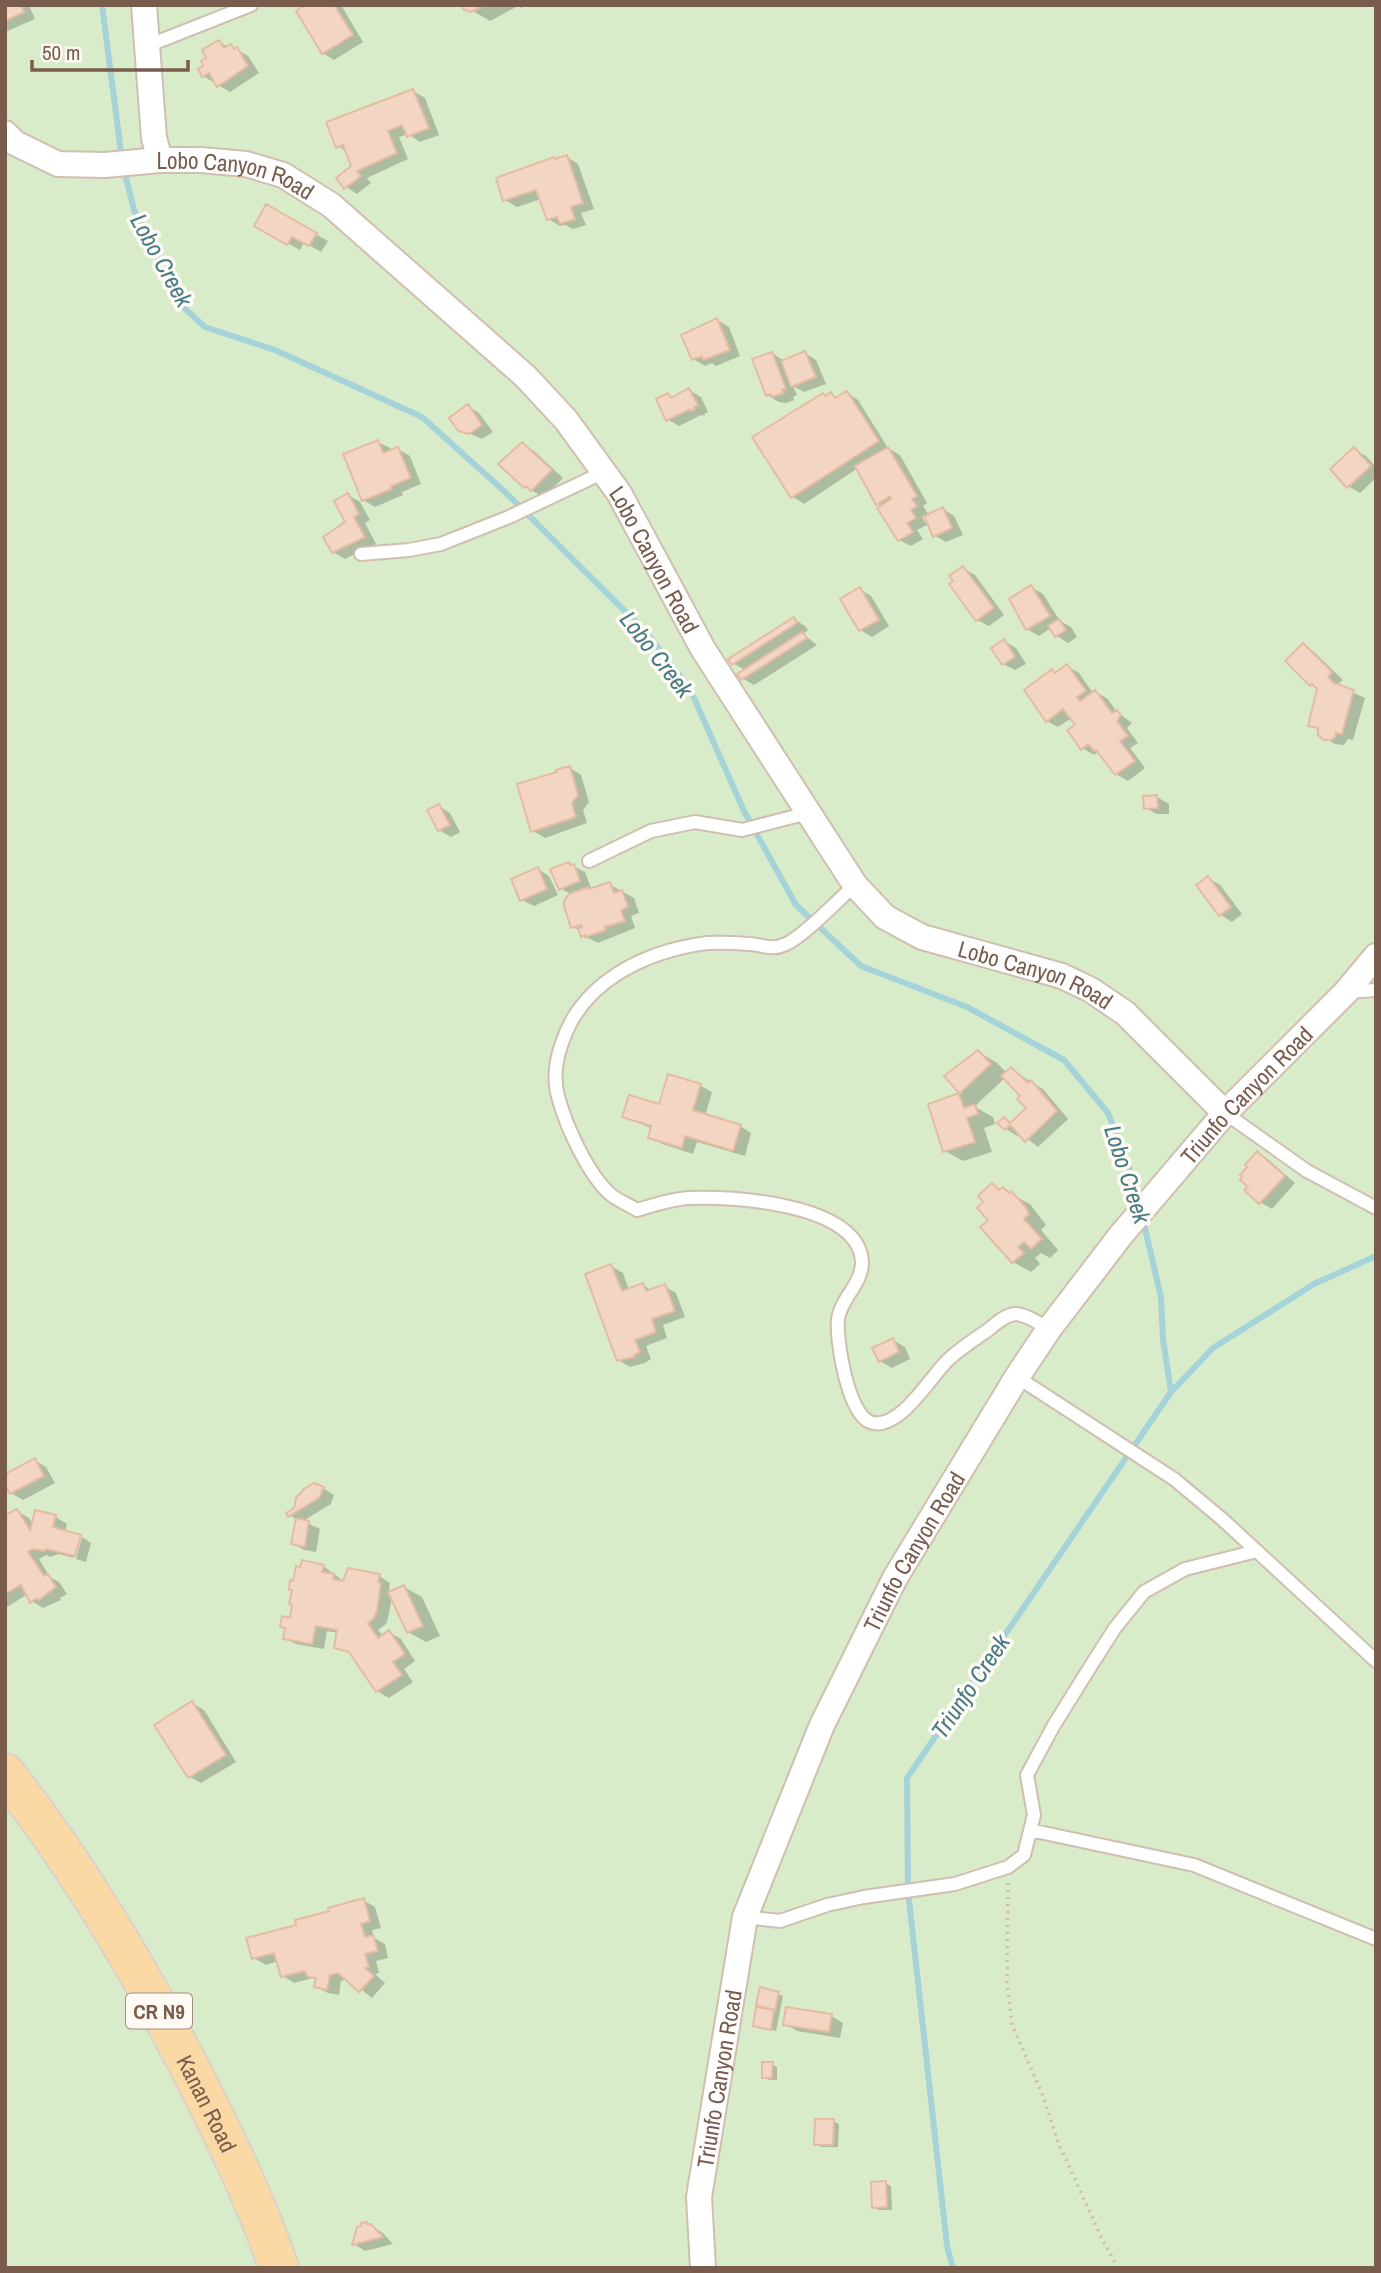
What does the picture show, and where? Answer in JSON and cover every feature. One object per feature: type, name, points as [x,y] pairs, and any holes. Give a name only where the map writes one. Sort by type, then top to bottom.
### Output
[{"type":"main road","name":"Kanan Road","points":[[5,1773],[40,1818],[123,1945],[173,2036],[237,2163],[279,2268]]},
{"type":"street","points":[[144,5],[155,138],[153,161]]},
{"type":"street","name":"Lobo Canyon Road","points":[[5,133],[15,143],[58,164],[105,165],[201,160],[246,164],[283,175],[331,205],[525,376],[566,420],[620,493],[703,649],[808,813],[855,885],[885,917],[922,937],[1062,976],[1091,989],[1125,1013],[1225,1113]]},
{"type":"street","name":"Triunfo Canyon Road","points":[[703,2268],[699,2197],[745,1917],[822,1725],[895,1578],[1017,1377],[1049,1329],[1121,1235],[1225,1113],[1346,992],[1376,956]]},
{"type":"lane","points":[[148,46],[251,5]]},
{"type":"lane","points":[[360,554],[441,544],[509,517],[604,472]]},
{"type":"lane","points":[[589,861],[651,831],[695,822],[742,830],[808,813]]},
{"type":"lane","points":[[855,885],[788,943],[771,949],[753,944],[708,943],[661,953],[624,969],[588,996],[568,1024],[556,1061],[555,1090],[562,1112],[583,1157],[610,1194],[637,1210],[664,1201],[689,1198],[766,1202],[811,1213],[843,1228],[856,1245],[862,1261],[856,1282],[842,1305],[838,1320],[839,1338],[846,1382],[857,1410],[868,1421],[890,1421],[907,1407],[948,1359],[1003,1319],[1015,1314],[1049,1329]]},
{"type":"lane","points":[[1346,992],[1376,990]]},
{"type":"lane","points":[[1225,1113],[1307,1171],[1376,1208]]},
{"type":"lane","points":[[1017,1377],[1174,1479],[1376,1661]]},
{"type":"lane","points":[[745,1917],[780,1921],[864,1897],[954,1884],[1008,1867],[1024,1855],[1034,1815],[1027,1775],[1054,1725],[1104,1646],[1144,1592],[1185,1569],[1257,1551]]},
{"type":"lane","points":[[1030,1830],[1194,1865],[1376,1939]]},
{"type":"path","points":[[1008,1867],[1007,1982],[1012,2025],[1043,2096],[1058,2142],[1118,2268]]},
{"type":"green space","points":[[5,5],[1376,5],[1376,2268],[5,2268]]},
{"type":"building","points":[[5,5],[21,5],[24,12],[5,21]]},
{"type":"building","points":[[305,5],[334,5],[353,35],[322,54],[296,11]]},
{"type":"building","points":[[462,5],[485,5],[471,12],[464,10]]},
{"type":"building","points":[[219,40],[224,48],[231,44],[234,49],[237,47],[248,66],[217,87],[209,73],[202,77],[198,69],[203,66],[201,61],[206,58],[202,50]]},
{"type":"building","points":[[413,89],[429,128],[407,137],[402,125],[388,131],[397,153],[357,171],[361,176],[344,189],[336,178],[351,166],[343,145],[336,148],[326,122]]},
{"type":"building","points":[[567,155],[583,203],[571,207],[575,219],[560,224],[557,217],[547,220],[536,190],[503,201],[496,178],[554,157],[555,159]]},
{"type":"building","points":[[266,204],[317,233],[309,246],[292,237],[287,245],[254,226]]},
{"type":"building","points":[[717,318],[730,350],[703,360],[702,356],[692,360],[681,335]]},
{"type":"building","points":[[805,351],[816,377],[791,387],[781,361]]},
{"type":"building","points":[[772,352],[786,389],[782,390],[784,393],[772,397],[771,394],[766,396],[752,359]]},
{"type":"building","points":[[689,388],[698,405],[691,411],[690,409],[666,421],[656,399],[668,393],[671,398]]},
{"type":"building","points":[[847,391],[879,441],[791,498],[752,437],[823,393],[825,396],[831,392],[835,398]]},
{"type":"building","points":[[468,404],[482,425],[469,434],[458,431],[449,418]]},
{"type":"building","points":[[378,440],[383,453],[398,447],[411,478],[362,501],[343,454]]},
{"type":"building","points":[[522,442],[552,470],[531,491],[526,486],[524,488],[498,464]]},
{"type":"building","points":[[888,447],[917,496],[912,499],[917,506],[911,510],[916,518],[907,523],[913,532],[898,541],[877,508],[891,499],[890,496],[876,505],[855,466]]},
{"type":"building","points":[[1354,447],[1371,466],[1347,488],[1330,469]]},
{"type":"building","points":[[348,493],[359,514],[354,517],[365,537],[332,553],[323,537],[345,522],[334,501]]},
{"type":"building","points":[[943,507],[952,528],[933,537],[924,516]]},
{"type":"building","points":[[963,566],[994,608],[976,621],[949,584],[953,581],[949,576]]},
{"type":"building","points":[[1031,585],[1050,616],[1026,630],[1009,599]]},
{"type":"building","points":[[860,587],[879,620],[859,631],[840,599]]},
{"type":"building","points":[[794,617],[797,623],[732,665],[728,659]]},
{"type":"building","points":[[1059,619],[1066,630],[1055,637],[1048,626]]},
{"type":"building","points":[[802,632],[807,638],[741,680],[737,674]]},
{"type":"building","points":[[1004,639],[1015,657],[1002,665],[991,648]]},
{"type":"building","points":[[1303,643],[1332,672],[1328,677],[1334,683],[1354,690],[1342,734],[1336,733],[1331,740],[1324,740],[1318,735],[1318,728],[1308,726],[1317,689],[1312,684],[1310,686],[1285,661]]},
{"type":"building","points":[[1067,664],[1086,691],[1077,697],[1080,701],[1095,690],[1112,713],[1117,710],[1121,715],[1117,721],[1128,736],[1120,741],[1135,761],[1115,775],[1088,744],[1081,750],[1067,730],[1075,725],[1063,709],[1046,722],[1024,690],[1052,669],[1055,673]]},
{"type":"building","points":[[570,766],[578,795],[572,803],[576,817],[531,832],[517,784]]},
{"type":"building","points":[[1157,795],[1158,808],[1144,809],[1143,796]]},
{"type":"building","points":[[439,804],[450,825],[438,831],[427,810]]},
{"type":"building","points":[[569,862],[570,865],[574,864],[580,881],[559,890],[550,869]]},
{"type":"building","points":[[538,867],[547,889],[520,901],[511,879]]},
{"type":"building","points":[[1208,876],[1231,907],[1219,916],[1196,885]]},
{"type":"building","points":[[610,882],[614,893],[622,890],[628,907],[621,910],[625,921],[581,937],[578,928],[582,927],[581,925],[571,928],[564,901],[569,894]]},
{"type":"building","points":[[978,1050],[991,1064],[959,1094],[964,1108],[975,1104],[978,1114],[967,1118],[975,1142],[943,1152],[928,1104],[959,1093],[944,1076]]},
{"type":"building","points":[[1011,1067],[1028,1083],[1031,1080],[1057,1111],[1025,1142],[1010,1125],[1005,1130],[997,1123],[1004,1117],[1010,1123],[1026,1108],[1017,1099],[1020,1096],[1001,1076]]},
{"type":"building","points":[[668,1074],[701,1084],[693,1110],[741,1125],[733,1151],[685,1136],[682,1148],[648,1138],[651,1126],[622,1117],[629,1095],[659,1104]]},
{"type":"building","points":[[1257,1151],[1285,1176],[1259,1204],[1244,1190],[1248,1187],[1240,1180],[1240,1175],[1247,1167],[1245,1165]]},
{"type":"building","points":[[992,1183],[999,1190],[1003,1187],[1009,1193],[1011,1191],[1025,1206],[1029,1214],[1024,1219],[1042,1239],[1031,1249],[1024,1242],[1018,1247],[1024,1253],[1012,1263],[980,1227],[988,1220],[977,1208],[983,1202],[978,1196]]},
{"type":"building","points":[[611,1264],[622,1291],[643,1283],[646,1291],[665,1284],[675,1311],[652,1319],[656,1332],[635,1340],[640,1352],[634,1355],[635,1357],[617,1361],[585,1274]]},
{"type":"building","points":[[893,1338],[899,1352],[879,1362],[872,1348]]},
{"type":"building","points":[[35,1458],[44,1476],[10,1494],[5,1485],[5,1474]]},
{"type":"building","points":[[314,1483],[324,1487],[319,1498],[288,1517],[286,1513],[294,1508],[296,1498]]},
{"type":"building","points":[[17,1509],[30,1530],[35,1510],[56,1515],[53,1527],[81,1535],[75,1556],[46,1549],[33,1549],[28,1552],[44,1576],[48,1574],[56,1587],[39,1600],[37,1598],[30,1603],[21,1585],[5,1594],[5,1515]]},
{"type":"building","points":[[296,1518],[309,1521],[305,1547],[291,1544]]},
{"type":"building","points":[[302,1560],[324,1565],[322,1572],[334,1574],[333,1579],[343,1581],[348,1568],[380,1574],[377,1611],[368,1623],[378,1638],[389,1630],[405,1654],[393,1662],[402,1675],[376,1692],[349,1652],[334,1648],[337,1630],[316,1626],[312,1644],[283,1639],[285,1628],[280,1627],[282,1616],[290,1618],[292,1605],[289,1604],[292,1590],[289,1590],[290,1580],[293,1581],[296,1566],[300,1567]]},
{"type":"building","points":[[404,1585],[423,1626],[407,1633],[388,1592]]},
{"type":"building","points":[[192,1701],[226,1755],[188,1778],[154,1725]]},
{"type":"building","points":[[364,1898],[370,1921],[361,1924],[365,1937],[373,1935],[378,1951],[365,1954],[369,1967],[365,1968],[374,1976],[359,1992],[338,1973],[330,1975],[327,1990],[314,1987],[316,1978],[308,1977],[304,1971],[281,1977],[274,1953],[252,1959],[246,1938],[296,1925],[295,1920]]},
{"type":"building","points":[[760,1987],[779,1992],[775,2010],[756,2005]]},
{"type":"building","points":[[756,2007],[774,2010],[771,2030],[753,2026]]},
{"type":"building","points":[[786,2007],[832,2014],[829,2032],[783,2025]]},
{"type":"building","points":[[762,2062],[773,2062],[772,2078],[762,2078]]},
{"type":"building","points":[[815,2119],[834,2119],[833,2145],[814,2145]]},
{"type":"building","points":[[886,2181],[887,2207],[872,2208],[871,2182]]},
{"type":"building","points":[[367,2222],[383,2237],[352,2245],[357,2227]]},
{"type":"waterway","name":"Lobo Creek","points":[[102,5],[122,160]]},
{"type":"waterway","name":"Lobo Creek","points":[[124,170],[134,210],[181,305],[205,327],[275,350],[422,417],[504,491],[646,632],[690,689],[744,811],[796,905],[861,966],[967,1007],[1064,1060],[1108,1113],[1128,1164],[1138,1202]]},
{"type":"waterway","name":"Lobo Creek","points":[[1143,1220],[1161,1297],[1163,1339],[1171,1392]]},
{"type":"waterway","name":"Triunfo Creek","points":[[953,2268],[947,2246],[908,1891],[907,1778],[1171,1392],[1213,1348],[1314,1284],[1376,1256]]}]
